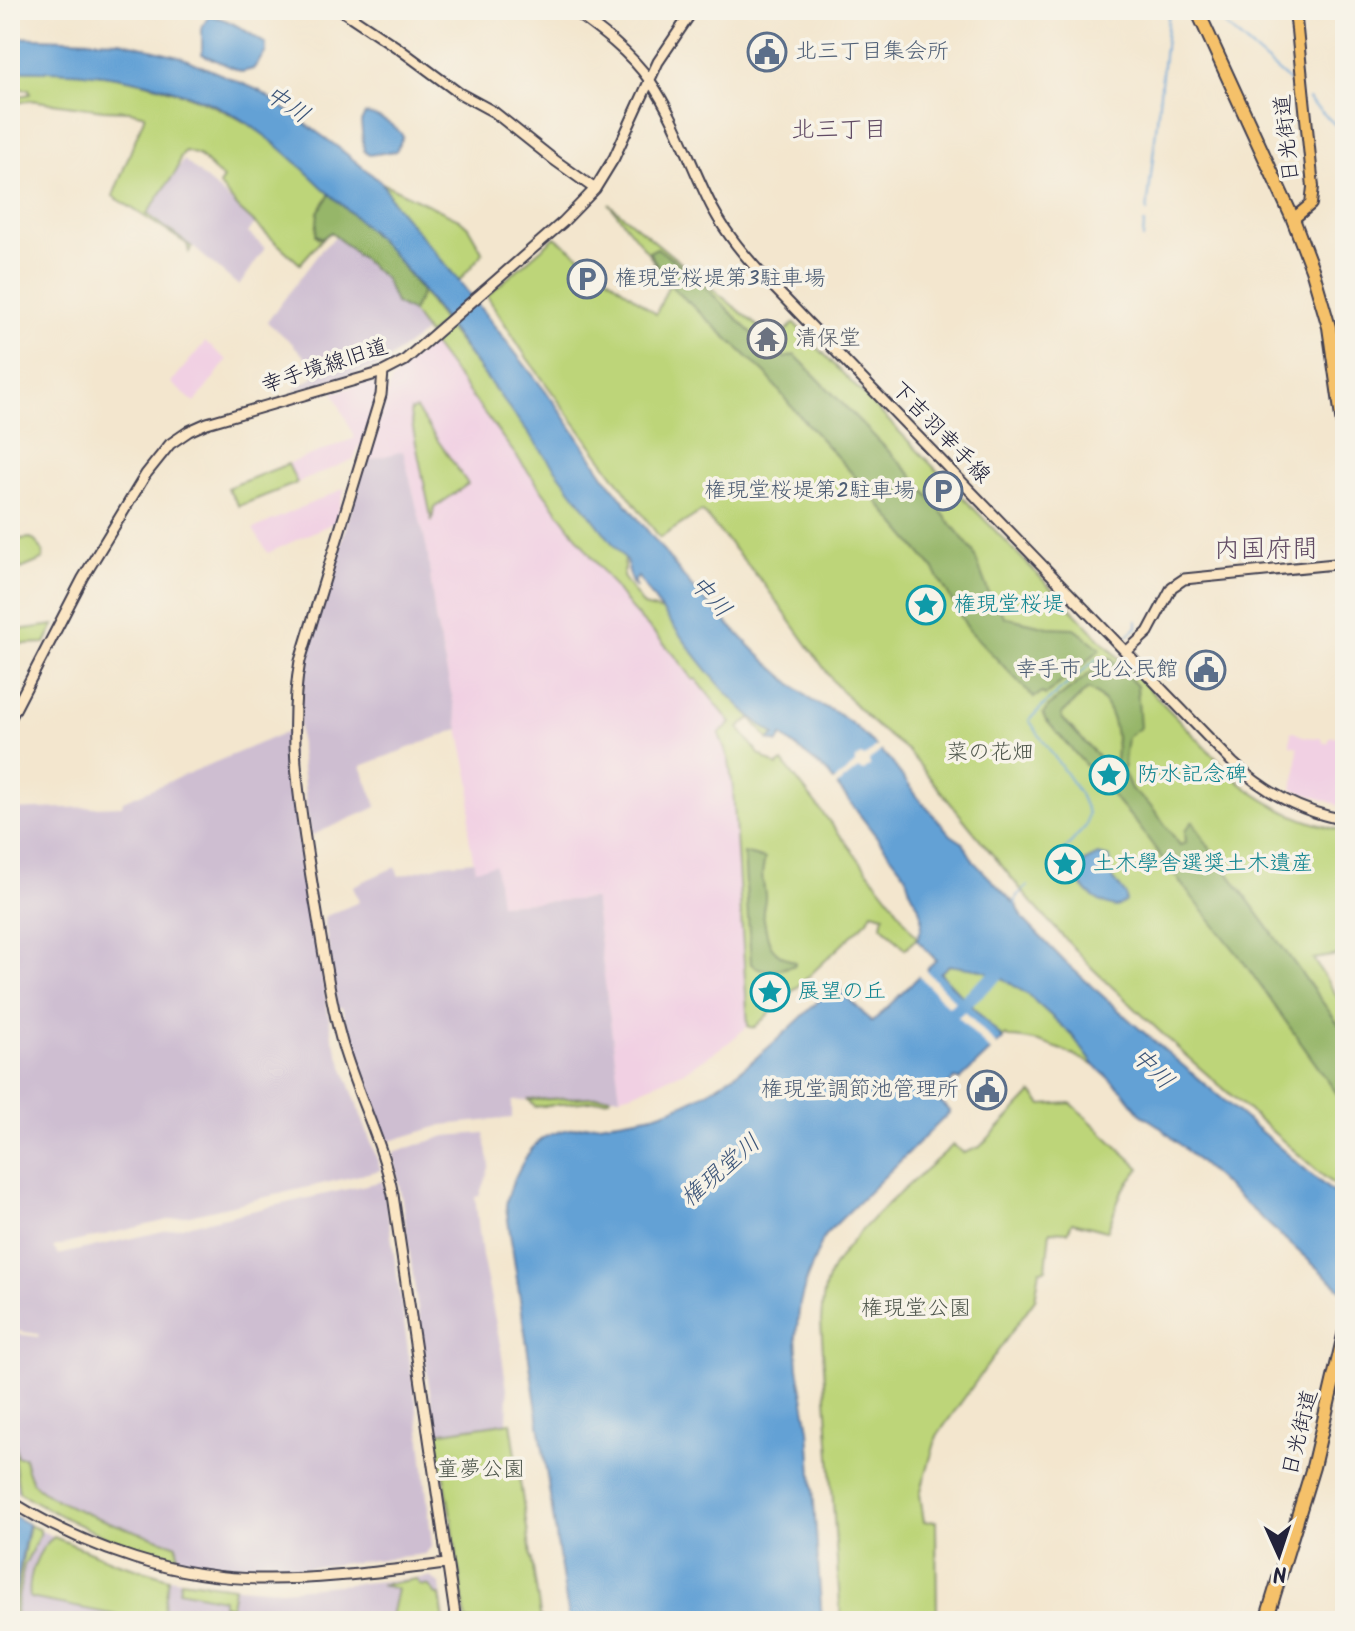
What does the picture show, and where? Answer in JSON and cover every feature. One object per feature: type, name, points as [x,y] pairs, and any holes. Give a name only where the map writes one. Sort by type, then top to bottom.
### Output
[{"type":"highway","points":[[1197,10],[1293,219],[1312,269],[1329,327],[1345,439]]},
{"type":"highway","name":"日光街道","points":[[1274,1621],[1345,1331]]},
{"type":"highway","name":"日光街道","points":[[1266,1621],[1291,1545]]},
{"type":"main road","name":"日光街道","points":[[1293,219],[1307,210],[1313,196],[1295,10]]},
{"type":"street","points":[[341,10],[459,93],[494,112],[595,189]]},
{"type":"street","name":"下吉羽幸手線","points":[[572,10],[628,55],[650,81],[675,125],[714,210],[741,252],[1233,763],[1259,785],[1295,806],[1345,820]]},
{"type":"street","name":"幸手境線旧道","points":[[10,719],[83,578],[125,507],[170,444],[207,423],[395,368],[440,331],[573,213],[595,189],[614,158],[658,62],[693,10]]},
{"type":"street","points":[[383,372],[381,395],[300,661],[294,750],[332,1002],[343,1046],[382,1150],[393,1195],[456,1621]]},
{"type":"street","points":[[1126,652],[1148,632],[1172,587],[1184,579],[1345,563]]},
{"type":"street","points":[[10,1501],[103,1548],[189,1572],[232,1578],[290,1579],[447,1564]]},
{"type":"shaded area","points":[[184,160],[255,223],[248,233],[265,248],[239,286],[192,246],[146,215]]},
{"type":"shaded area","points":[[337,236],[385,279],[395,302],[412,312],[425,332],[378,367],[291,391],[314,377],[311,364],[267,322],[323,248]]},
{"type":"shaded area","points":[[205,342],[227,360],[195,403],[171,383]]},
{"type":"shaded area","points":[[431,342],[631,609],[677,654],[693,680],[696,678],[731,723],[719,734],[729,761],[733,789],[742,892],[748,1026],[687,1070],[632,1093],[620,1096],[594,899],[500,904],[475,869],[469,836],[471,785],[435,617],[427,549],[403,452],[366,461],[392,380]]},
{"type":"shaded area","points":[[372,384],[377,390],[361,450],[358,445],[354,459],[297,483],[288,464],[355,438],[333,392]]},
{"type":"shaded area","points":[[403,451],[427,549],[435,618],[459,729],[361,766],[377,807],[310,836],[300,751],[299,707],[306,658],[366,461]]},
{"type":"shaded area","points":[[345,488],[335,522],[268,553],[253,529]]},
{"type":"shaded area","points":[[289,731],[293,794],[332,1036],[381,1170],[53,1247],[58,1255],[383,1181],[420,1430],[432,1546],[425,1554],[298,1569],[207,1563],[153,1553],[89,1530],[10,1489],[10,1333],[39,1337],[38,1334],[10,1330],[10,810],[122,806],[123,801]]},
{"type":"shaded area","points":[[1291,731],[1305,737],[1322,738],[1323,743],[1329,742],[1329,737],[1345,736],[1345,807],[1292,789],[1298,747],[1290,745]]},
{"type":"shaded area","points":[[474,861],[475,869],[495,865],[500,904],[594,899],[620,1096],[512,1101],[512,1118],[443,1125],[386,1140],[358,1068],[342,1007],[337,1008],[324,917],[359,902],[353,886],[395,867],[399,876],[444,864]]},
{"type":"shaded area","points":[[484,1133],[490,1165],[479,1196],[475,1197],[482,1256],[508,1396],[507,1422],[436,1433],[393,1156],[395,1152],[446,1136]]},
{"type":"shaded area","points":[[29,1525],[79,1549],[133,1568],[169,1578],[225,1586],[281,1590],[430,1577],[440,1585],[445,1621],[11,1621]]},
{"type":"green space","points":[[54,70],[146,83],[205,102],[259,131],[285,150],[330,194],[318,212],[318,238],[323,238],[300,264],[238,208],[219,185],[223,179],[198,155],[185,151],[177,170],[147,214],[192,247],[189,252],[187,244],[113,196],[145,115],[30,100],[10,105],[10,98],[30,94],[29,89],[10,89],[10,71]]},
{"type":"green space","points":[[382,183],[459,219],[468,227],[483,253],[459,281],[394,204]]},
{"type":"green space","points":[[330,194],[386,246],[422,292],[412,312],[395,303],[385,279],[331,232],[323,238],[316,235],[318,212]]},
{"type":"green space","name":"菜の花畑","points":[[609,204],[776,341],[794,323],[1241,784],[1290,814],[1345,831],[1345,954],[1313,959],[1345,1009],[1345,1195],[1184,1054],[1093,969],[1032,903],[908,751],[876,726],[836,685],[764,584],[702,511],[660,538],[527,358],[487,296],[555,237],[656,314],[668,287],[666,281]]},
{"type":"green space","points":[[657,248],[692,275],[772,349],[785,358],[795,355],[910,473],[973,551],[991,599],[1005,617],[1048,627],[1074,628],[1101,649],[1046,695],[1041,693],[1034,698],[968,629],[933,568],[766,374],[672,287],[649,252]]},
{"type":"green space","points":[[422,292],[444,322],[428,335],[412,312]]},
{"type":"green space","points":[[448,328],[625,559],[623,577],[644,606],[663,611],[725,690],[751,717],[775,735],[769,740],[751,718],[739,728],[759,754],[777,766],[783,762],[893,903],[917,938],[905,949],[882,925],[884,915],[872,912],[868,920],[754,1028],[748,1026],[733,789],[729,761],[719,734],[731,723],[696,679],[693,680],[672,652],[631,609],[431,342]]},
{"type":"green space","points":[[416,409],[468,484],[434,508],[432,522],[410,414],[411,410]]},
{"type":"green space","points":[[288,464],[297,483],[239,506],[227,488]]},
{"type":"green space","points":[[31,538],[42,550],[42,560],[21,569],[11,552],[10,540]]},
{"type":"green space","points":[[54,625],[45,643],[22,644],[17,630]]},
{"type":"green space","points":[[1110,657],[1137,686],[1140,728],[1127,737],[1123,771],[1131,789],[1152,807],[1180,845],[1186,843],[1185,831],[1193,821],[1345,1033],[1345,1105],[1240,957],[1138,825],[1045,719],[1043,714]],"holes":[[[1088,689],[1105,703],[1114,725],[1117,750],[1113,772],[1062,718],[1062,714]]]},
{"type":"green space","points":[[744,853],[765,859],[762,874],[763,912],[768,938],[774,950],[795,962],[795,965],[767,970],[751,964]]},
{"type":"green space","points":[[950,965],[997,976],[1030,995],[1061,1022],[1095,1066],[1042,1043],[1006,1035],[1002,1038],[940,973]]},
{"type":"green space","name":"権現堂公園","points":[[1032,1093],[1042,1105],[1071,1103],[1140,1168],[1122,1191],[1107,1231],[1072,1222],[1068,1232],[1050,1231],[1046,1269],[1040,1270],[1035,1299],[937,1436],[920,1494],[924,1522],[936,1521],[937,1621],[841,1621],[821,1322],[823,1298],[830,1274],[869,1223],[953,1145],[964,1153],[980,1147]]},
{"type":"green space","points":[[610,1096],[609,1099],[535,1107],[529,1100]]},
{"type":"green space","points":[[10,1405],[17,1457],[24,1457],[30,1478],[42,1491],[77,1510],[177,1545],[178,1558],[96,1532],[19,1492],[10,1431]]},
{"type":"green space","name":"童夢公園","points":[[511,1422],[541,1621],[466,1621],[436,1433]]},
{"type":"green space","points":[[29,1525],[40,1530],[40,1534],[24,1566],[14,1621],[11,1621]]},
{"type":"green space","points":[[54,1537],[115,1562],[169,1578],[162,1620],[161,1614],[155,1612],[146,1621],[30,1598],[34,1564]]},
{"type":"green space","points":[[416,1579],[420,1585],[429,1586],[436,1595],[440,1595],[444,1621],[390,1621],[397,1589],[380,1585]]},
{"type":"green space","points":[[181,1580],[234,1587],[231,1607],[223,1605],[223,1599],[179,1590]]},
{"type":"water","points":[[209,16],[231,23],[266,44],[266,52],[253,69],[242,72],[202,54],[202,27]]},
{"type":"water","name":"中川","points":[[10,37],[120,41],[178,56],[260,91],[382,183],[394,204],[557,406],[605,477],[692,587],[793,685],[812,701],[855,726],[890,760],[920,800],[951,835],[963,843],[974,862],[1065,962],[1345,1203],[1345,1293],[1159,1126],[1142,1115],[1122,1090],[1095,1066],[1071,1034],[1028,995],[1002,978],[982,970],[949,965],[940,973],[1003,1039],[960,1080],[954,1079],[936,1097],[950,1112],[824,1236],[800,1303],[796,1336],[798,1368],[809,1429],[822,1621],[569,1621],[506,1207],[519,1170],[543,1138],[581,1127],[657,1114],[708,1092],[753,1060],[835,985],[872,1022],[936,960],[917,940],[921,913],[906,875],[826,771],[782,736],[778,743],[769,740],[775,735],[718,683],[638,577],[634,582],[636,588],[631,581],[627,562],[413,278],[369,230],[280,148],[218,106],[130,79],[59,71],[10,71]]},
{"type":"water","points":[[365,114],[375,116],[397,129],[403,137],[396,151],[369,155],[364,151],[361,122]]},
{"type":"water","points":[[1098,855],[1110,858],[1111,876],[1126,895],[1126,902],[1116,907],[1094,898],[1078,879],[1084,870],[1084,862]]},
{"type":"water","points":[[10,1514],[28,1524],[10,1617]]},
{"type":"pier","points":[[880,744],[884,748],[869,761],[870,766],[864,771],[858,769],[834,788],[831,784],[855,764],[860,755],[865,757]]},
{"type":"pier","points":[[923,967],[999,1048],[993,1054],[916,973]]},
{"type":"waterway","points":[[1147,212],[1169,10]]},
{"type":"waterway","points":[[1208,10],[1298,89]]},
{"type":"waterway","points":[[1308,99],[1345,134]]},
{"type":"waterway","points":[[1143,239],[1144,223]]},
{"type":"waterway","points":[[1127,636],[1137,627],[1137,621]]},
{"type":"waterway","points":[[1049,867],[1086,826],[1088,813],[1080,794],[1029,720],[1097,659]]},
{"type":"waterway","points":[[1015,904],[1017,896],[1028,886]]},
{"type":"waterway","name":"権現堂川","points":[[953,1012],[1010,963]]},
{"type":"place","name":"北三丁目集会所","points":[[767,52]]},
{"type":"place","name":"権現堂桜堤第3駐車場","points":[[587,279]]},
{"type":"place","name":"清保堂","points":[[767,339]]},
{"type":"place","name":"権現堂桜堤第2駐車場","points":[[943,491]]},
{"type":"place","name":"権現堂桜堤","points":[[926,605]]},
{"type":"place","name":"幸手市 北公民館","points":[[1206,670]]},
{"type":"place","name":"防水記念碑","points":[[1109,775]]},
{"type":"place","name":"土木學舎選奨土木遺産","points":[[1065,864]]},
{"type":"place","name":"展望の丘","points":[[770,992]]},
{"type":"place","name":"権現堂調節池管理所","points":[[987,1090]]},
{"type":"district","name":"北三丁目","points":[[839,130]]},
{"type":"district","name":"内国府間","points":[[1266,550]]}]
